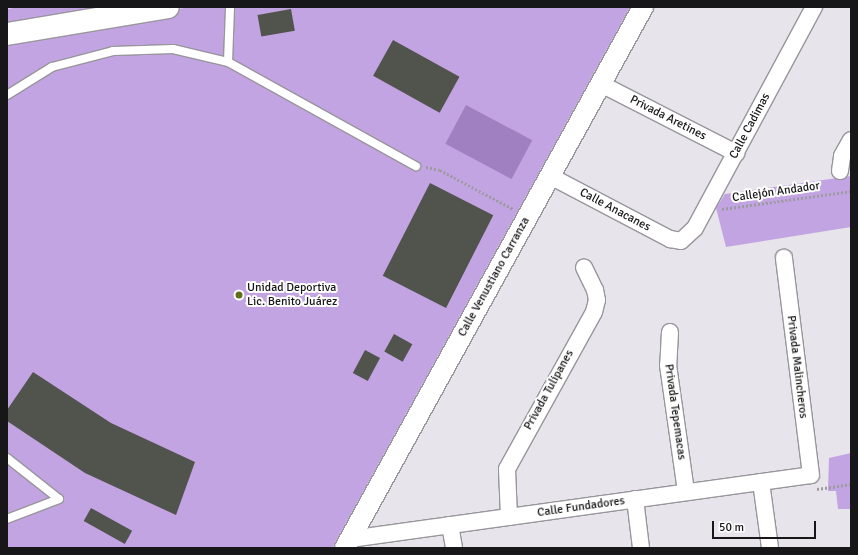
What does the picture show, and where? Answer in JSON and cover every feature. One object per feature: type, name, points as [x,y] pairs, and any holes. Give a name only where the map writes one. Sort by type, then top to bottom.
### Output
[{"type":"main road","points":[[7,34],[168,7]]},
{"type":"street","name":"Calle Venustiano Carranza","points":[[348,543],[643,7]]},
{"type":"street","name":"Calle Cadimas","points":[[681,241],[694,228],[704,211],[814,7]]},
{"type":"street","name":"Privada Aretines","points":[[601,84],[736,153]]},
{"type":"street","points":[[840,170],[842,156],[851,140]]},
{"type":"street","name":"Calle Anacanes","points":[[550,176],[670,240],[681,241]]},
{"type":"street","name":"Privada Malincheros","points":[[784,258],[811,475]]},
{"type":"street","name":"Privada Tulipanes","points":[[509,517],[507,469],[594,312],[596,295],[584,267]]},
{"type":"street","name":"Privada Tepemacas","points":[[670,332],[668,365],[686,492]]},
{"type":"street","name":"Calle Fundadores","points":[[348,543],[450,525],[811,475]]},
{"type":"street","points":[[761,482],[770,548]]},
{"type":"street","points":[[635,499],[641,548]]},
{"type":"street","points":[[450,525],[454,548]]},
{"type":"lane","points":[[228,62],[230,7]]},
{"type":"lane","points":[[7,95],[52,67],[113,51],[173,49],[228,62],[416,166]]},
{"type":"lane","points":[[7,458],[59,499],[7,519]]},
{"type":"path","points":[[416,166],[440,170],[527,217]]},
{"type":"path","name":"Callejón Andador","points":[[704,211],[851,191]]},
{"type":"shaded area","points":[[20,7],[151,7],[7,31],[7,9]]},
{"type":"shaded area","name":"Unidad Deportiva Lic. Benito Juárez","points":[[189,7],[630,7],[332,548],[7,548],[7,43]]},
{"type":"shaded area","points":[[466,105],[532,140],[512,179],[445,144]]},
{"type":"shaded area","points":[[851,176],[851,227],[726,247],[716,208],[725,194]]},
{"type":"shaded area","points":[[851,453],[851,509],[838,509],[836,491],[828,491],[829,458]]},
{"type":"building","points":[[291,9],[295,31],[261,37],[258,15]]},
{"type":"building","points":[[393,40],[459,77],[440,113],[373,76]]},
{"type":"building","points":[[430,183],[493,215],[446,308],[383,276]]},
{"type":"building","points":[[394,334],[412,344],[403,362],[384,351]]},
{"type":"building","points":[[365,350],[380,358],[368,381],[353,373]]},
{"type":"building","points":[[33,372],[111,423],[195,462],[176,515],[85,473],[7,421],[7,410]]},
{"type":"building","points":[[91,508],[132,531],[125,544],[84,521]]},
{"type":"place","name":"Unidad Deportiva Lic. Benito Juárez","points":[[239,295]]}]
